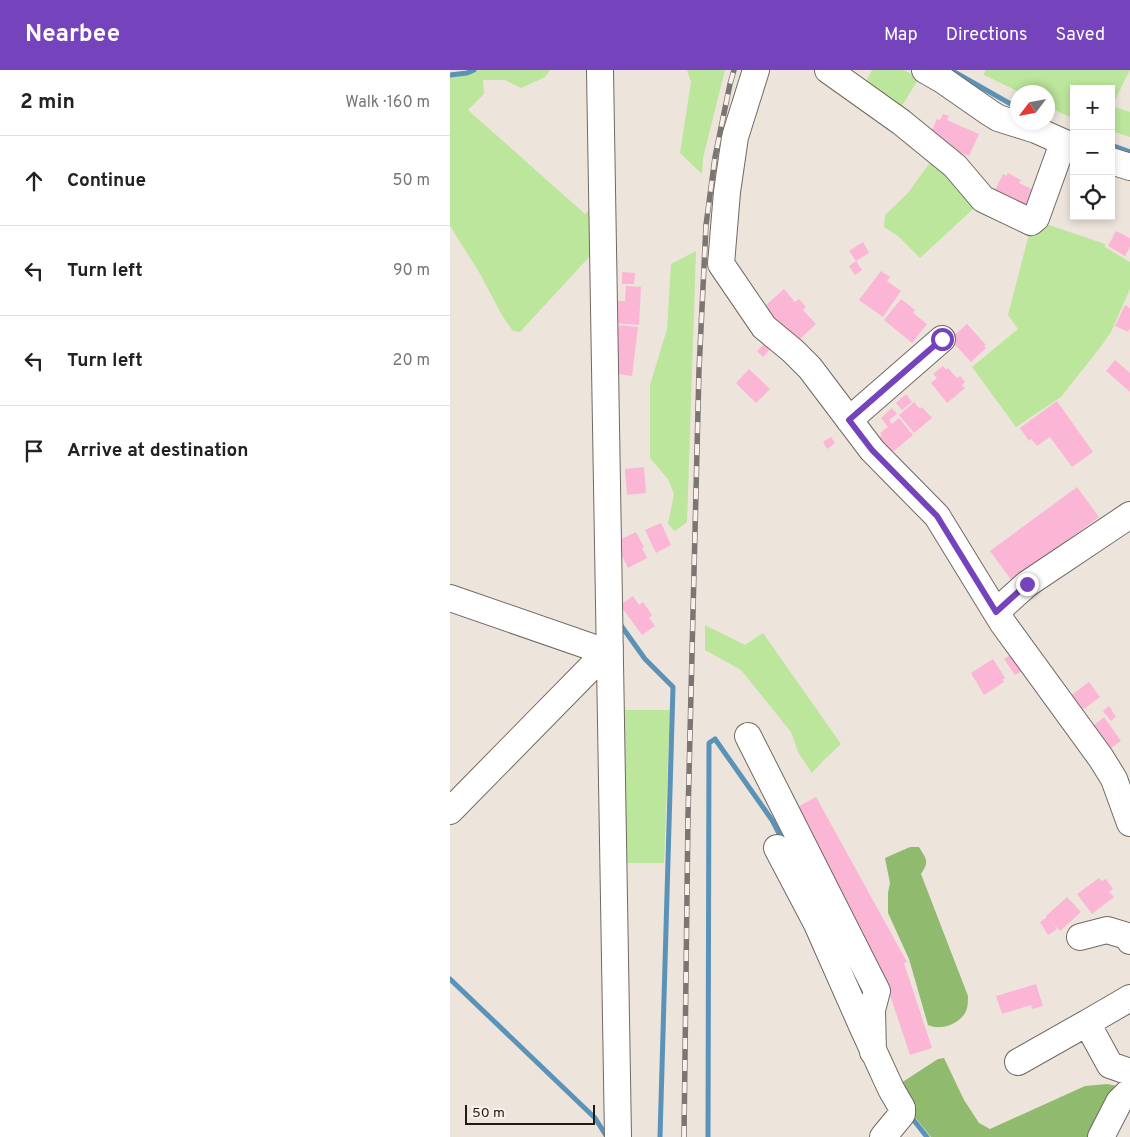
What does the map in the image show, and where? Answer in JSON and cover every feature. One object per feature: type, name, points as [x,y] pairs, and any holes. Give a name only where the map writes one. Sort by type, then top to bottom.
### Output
[{"type":"street","points":[[600,70],[608,650],[618,1137]]},
{"type":"street","points":[[756,70],[735,137],[727,192],[721,264],[764,327],[810,368],[872,450],[937,516],[1015,640],[1102,758],[1114,779],[1130,823]]},
{"type":"street","points":[[828,70],[901,122],[955,166],[983,199],[1031,222],[1036,218],[1069,145],[1036,130],[998,118],[925,70]]},
{"type":"street","points":[[1115,162],[1130,167]]},
{"type":"street","points":[[849,420],[942,339]]},
{"type":"street","points":[[996,612],[1027,584],[1130,515]]},
{"type":"street","points":[[450,598],[608,650]]},
{"type":"street","points":[[450,811],[608,650]]},
{"type":"street","points":[[748,736],[877,991],[872,1010],[873,1052]]},
{"type":"street","points":[[777,848],[818,924],[873,1052],[902,1108],[902,1114],[883,1137]]},
{"type":"street","points":[[1080,937],[1107,930],[1127,936],[1130,941]]},
{"type":"street","points":[[1018,1062],[1130,998]]},
{"type":"street","points":[[1087,1023],[1110,1065],[1130,1072]]},
{"type":"street","points":[[1101,1137],[1119,1102],[1130,1091]]},
{"type":"green space","points":[[479,70],[550,70],[545,77],[521,88],[505,80],[483,80],[484,94],[468,110],[585,214],[594,206],[591,255],[520,332],[513,331],[503,317],[479,272],[450,226],[450,77],[467,75]]},
{"type":"green space","points":[[687,70],[725,70],[703,158],[702,174],[680,153],[691,82]]},
{"type":"green space","points":[[872,70],[904,70],[919,78],[897,114],[862,90]]},
{"type":"green space","points":[[985,70],[1130,70],[1115,100],[1115,85],[1070,85],[1070,117],[1055,110],[1055,85],[1010,85],[1010,88],[984,75]]},
{"type":"green space","points":[[1115,107],[1130,112],[1130,137],[1115,132]]},
{"type":"green space","points":[[936,154],[979,201],[972,210],[920,258],[898,236],[884,227],[885,215],[908,193]]},
{"type":"green space","points":[[1046,224],[1105,244],[1105,247],[1130,262],[1130,289],[1111,332],[1061,397],[1016,427],[972,367],[1018,329],[1008,315],[1029,234]]},
{"type":"green space","points":[[696,251],[687,522],[675,531],[668,524],[674,494],[668,479],[650,458],[650,385],[667,329],[671,264]]},
{"type":"green space","points":[[705,625],[745,645],[763,633],[841,744],[812,773],[798,752],[791,732],[741,670],[705,650]]},
{"type":"green space","points":[[618,710],[670,710],[664,863],[622,863]]},
{"type":"green space","points":[[910,847],[919,847],[925,857],[926,863],[921,874],[968,996],[967,1008],[963,1016],[955,1023],[944,1027],[928,1025],[909,959],[888,913],[890,883],[885,858]]},
{"type":"green space","points":[[944,1058],[964,1100],[979,1123],[990,1129],[1085,1086],[1107,1084],[1123,1087],[1091,1137],[931,1137],[914,1116],[901,1083],[938,1059]]},
{"type":"building","points":[[943,114],[949,116],[947,120],[979,134],[969,156],[959,152],[958,156],[929,137],[937,119],[940,120]]},
{"type":"building","points":[[1008,173],[1021,180],[1019,183],[1036,191],[1027,209],[994,192],[1003,174],[1007,176]]},
{"type":"building","points":[[1116,231],[1130,238],[1130,247],[1125,256],[1108,246]]},
{"type":"building","points":[[863,242],[869,253],[856,261],[849,251]]},
{"type":"building","points":[[856,261],[862,270],[855,275],[849,266]]},
{"type":"building","points":[[881,271],[890,277],[887,281],[901,291],[883,317],[859,300]]},
{"type":"building","points":[[622,272],[635,273],[634,284],[622,284]]},
{"type":"building","points":[[626,286],[641,287],[639,325],[612,323],[612,313],[617,313],[618,301],[625,301]]},
{"type":"building","points":[[784,289],[795,302],[799,299],[806,307],[803,310],[816,324],[797,342],[775,329],[765,306]]},
{"type":"building","points":[[901,299],[915,310],[913,313],[927,324],[912,343],[884,320]]},
{"type":"building","points":[[1125,305],[1130,308],[1130,328],[1128,332],[1115,326]]},
{"type":"building","points":[[967,324],[986,345],[984,346],[986,348],[971,362],[950,339]]},
{"type":"building","points":[[619,325],[638,327],[632,376],[613,373],[615,327],[619,327]]},
{"type":"building","points":[[766,342],[772,347],[763,357],[757,351]]},
{"type":"building","points":[[1115,360],[1130,373],[1130,392],[1106,371]]},
{"type":"building","points":[[943,366],[946,370],[948,368],[957,378],[960,376],[965,382],[962,385],[965,388],[947,403],[931,383],[937,378],[933,374]]},
{"type":"building","points":[[749,369],[770,389],[756,403],[736,383]]},
{"type":"building","points":[[906,394],[912,402],[902,410],[896,403]]},
{"type":"building","points":[[1057,401],[1093,452],[1072,467],[1050,437],[1037,446],[1031,439],[1029,441],[1020,428]]},
{"type":"building","points":[[914,402],[920,409],[922,407],[932,418],[914,433],[899,415]]},
{"type":"building","points":[[892,408],[897,414],[889,420],[892,424],[899,418],[913,435],[889,455],[876,440],[882,435],[880,433],[888,427],[881,418]]},
{"type":"building","points":[[831,437],[835,443],[827,449],[823,442]]},
{"type":"building","points":[[644,467],[646,493],[627,495],[625,469]]},
{"type":"building","points":[[1077,487],[1099,517],[1012,581],[990,551]]},
{"type":"building","points":[[661,523],[671,545],[656,553],[645,530]]},
{"type":"building","points":[[636,532],[644,547],[642,548],[647,558],[628,568],[615,542]]},
{"type":"building","points":[[633,596],[639,605],[643,602],[652,615],[649,618],[655,626],[642,635],[620,605]]},
{"type":"building","points":[[1015,652],[1026,669],[1015,675],[1004,659]]},
{"type":"building","points":[[993,659],[1005,678],[1004,682],[984,695],[971,673]]},
{"type":"building","points":[[1089,682],[1100,697],[1077,714],[1066,699]]},
{"type":"building","points":[[1109,706],[1116,717],[1111,721],[1103,711]]},
{"type":"building","points":[[1104,717],[1121,741],[1105,752],[1089,729]]},
{"type":"building","points":[[816,797],[907,962],[904,963],[932,1048],[910,1055],[882,971],[794,809]]},
{"type":"building","points":[[1099,878],[1102,881],[1106,879],[1113,889],[1109,892],[1114,897],[1092,914],[1077,894]]},
{"type":"building","points":[[1067,897],[1081,912],[1060,931],[1046,916]]},
{"type":"building","points":[[1047,917],[1057,929],[1048,935],[1040,922]]},
{"type":"building","points":[[1036,984],[1043,1006],[1032,1009],[1031,1005],[1002,1014],[996,996]]},
{"type":"waterway","points":[[450,75],[467,73],[474,70]]},
{"type":"waterway","points":[[951,70],[1010,103]]},
{"type":"waterway","points":[[1115,146],[1130,152]]},
{"type":"waterway","points":[[620,624],[645,659],[673,687],[660,1137]]},
{"type":"waterway","points":[[708,1137],[709,743],[715,739],[772,820],[783,841]]},
{"type":"waterway","points":[[450,979],[595,1118],[607,1137]]},
{"type":"waterway","points":[[911,1115],[927,1137]]},
{"type":"railway","points":[[684,1137],[688,815],[699,370],[706,225],[715,157],[734,70]]},
{"type":"route","points":[[942,339],[849,420],[872,450],[937,516],[996,612],[1027,584]]}]
